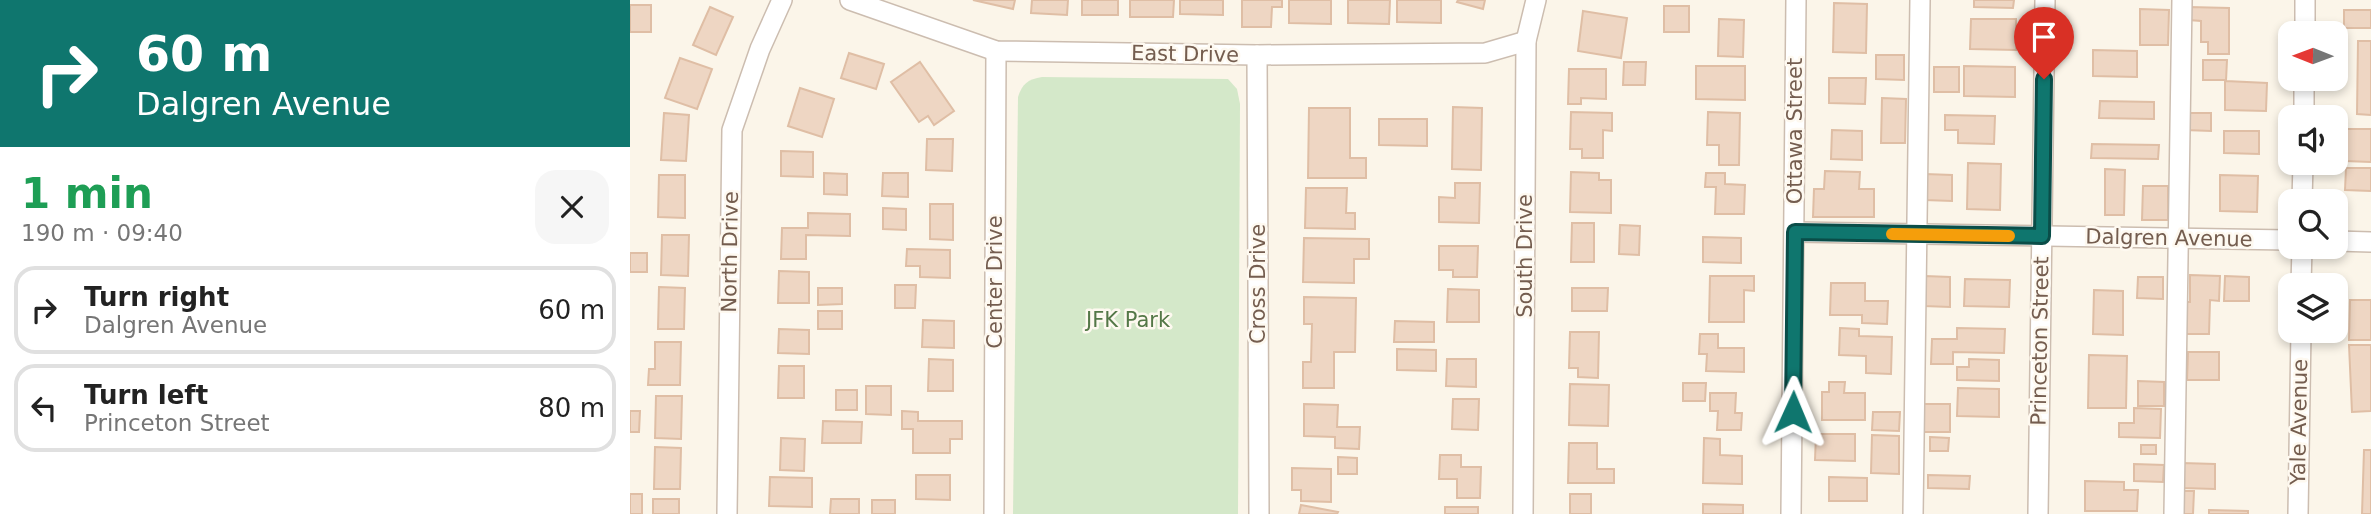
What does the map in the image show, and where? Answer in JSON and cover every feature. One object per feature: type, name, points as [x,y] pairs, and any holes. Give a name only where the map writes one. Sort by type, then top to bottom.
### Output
[{"type":"street","name":"North Drive","points":[[727,514],[732,130],[760,49],[782,0]]},
{"type":"street","name":"East Drive","points":[[850,0],[996,51],[1257,55],[1485,53],[1526,41]]},
{"type":"street","name":"South Drive","points":[[1523,514],[1526,41],[1536,0]]},
{"type":"street","name":"Ottawa Street","points":[[1791,514],[1796,0]]},
{"type":"street","points":[[1913,514],[1920,0]]},
{"type":"street","name":"Princeton Street","points":[[2038,514],[2045,0]]},
{"type":"street","points":[[2174,514],[2182,0]]},
{"type":"street","points":[[2305,0],[2305,21]]},
{"type":"street","name":"Center Drive","points":[[994,514],[996,51]]},
{"type":"street","name":"Cross Drive","points":[[1257,55],[1259,514]]},
{"type":"street","name":"Dalgren Avenue","points":[[1795,232],[2278,240]]},
{"type":"street","points":[[2348,241],[2371,242]]},
{"type":"street","name":"Yale Avenue","points":[[2298,514],[2301,343]]},
{"type":"green space","name":"JFK Park","points":[[1042,77],[1228,79],[1237,89],[1240,104],[1238,514],[1013,514],[1018,97],[1026,83]]},
{"type":"building","points":[[973,0],[1015,0],[1013,9]]},
{"type":"building","points":[[1032,0],[1068,0],[1067,15],[1031,13]]},
{"type":"building","points":[[1082,0],[1118,0],[1118,15],[1082,15]]},
{"type":"building","points":[[1130,0],[1174,0],[1173,17],[1130,17]]},
{"type":"building","points":[[1180,0],[1223,0],[1223,15],[1180,14]]},
{"type":"building","points":[[1242,0],[1282,0],[1282,7],[1272,7],[1271,27],[1242,27]]},
{"type":"building","points":[[1289,0],[1331,0],[1331,24],[1289,23]]},
{"type":"building","points":[[1348,0],[1390,0],[1389,24],[1348,23]]},
{"type":"building","points":[[1397,0],[1441,0],[1441,23],[1397,22]]},
{"type":"building","points":[[1485,0],[1483,9],[1457,2]]},
{"type":"building","points":[[1974,0],[2014,0],[2013,8],[1974,7]]},
{"type":"building","points":[[1834,3],[1867,4],[1866,53],[1833,52]]},
{"type":"building","points":[[630,5],[651,5],[651,32],[630,32]]},
{"type":"building","points":[[1664,6],[1689,6],[1689,32],[1664,32]]},
{"type":"building","points":[[710,7],[733,17],[716,55],[693,45]]},
{"type":"building","points":[[2189,7],[2229,8],[2229,54],[2208,54],[2208,42],[2201,42],[2201,21],[2189,20]]},
{"type":"building","points":[[2140,9],[2169,10],[2168,45],[2140,45]]},
{"type":"building","points":[[2344,10],[2371,10],[2371,28],[2348,28],[2348,21],[2344,21]]},
{"type":"building","points":[[1583,11],[1627,18],[1621,58],[1578,51]]},
{"type":"building","points":[[1719,19],[1744,20],[1743,57],[1718,56]]},
{"type":"building","points":[[1971,19],[2016,19],[2016,50],[1970,49]]},
{"type":"building","points":[[2358,41],[2371,41],[2371,115],[2357,114]]},
{"type":"building","points":[[2093,50],[2137,51],[2137,77],[2093,76]]},
{"type":"building","points":[[849,53],[884,64],[876,89],[841,78]]},
{"type":"building","points":[[1876,55],[1904,55],[1904,80],[1876,79]]},
{"type":"building","points":[[680,58],[712,69],[697,109],[665,98]]},
{"type":"building","points":[[2203,60],[2227,60],[2226,81],[2267,83],[2266,111],[2225,110],[2225,80],[2203,80]]},
{"type":"building","points":[[920,62],[954,111],[934,125],[928,116],[919,122],[891,82]]},
{"type":"building","points":[[1624,62],[1646,62],[1645,85],[1623,85]]},
{"type":"building","points":[[1696,66],[1745,66],[1745,100],[1696,99]]},
{"type":"building","points":[[1964,66],[2015,67],[2015,97],[1964,96]]},
{"type":"building","points":[[1934,67],[1959,67],[1959,92],[1934,92]]},
{"type":"building","points":[[1569,69],[1606,69],[1606,99],[1581,98],[1581,104],[1568,104]]},
{"type":"building","points":[[1829,78],[1866,78],[1865,104],[1829,103]]},
{"type":"building","points":[[800,88],[834,99],[822,137],[788,126]]},
{"type":"building","points":[[1882,98],[1906,99],[1905,143],[1881,143]]},
{"type":"building","points":[[2100,101],[2154,102],[2154,119],[2099,118]]},
{"type":"building","points":[[1453,107],[1482,108],[1481,170],[1452,169]]},
{"type":"building","points":[[1309,108],[1350,108],[1350,158],[1366,158],[1366,178],[1308,178]]},
{"type":"building","points":[[1571,112],[1612,113],[1612,131],[1603,130],[1603,158],[1582,158],[1582,149],[1570,149]]},
{"type":"building","points":[[1708,112],[1740,113],[1739,165],[1719,165],[1719,145],[1707,145]]},
{"type":"building","points":[[664,113],[689,115],[686,161],[661,160]]},
{"type":"building","points":[[2186,113],[2211,113],[2211,131],[2185,130]]},
{"type":"building","points":[[1945,115],[1995,116],[1994,144],[1958,143],[1958,130],[1945,130]]},
{"type":"building","points":[[1379,119],[1427,119],[1427,146],[1379,145]]},
{"type":"building","points":[[2348,129],[2371,129],[2371,162],[2348,161]]},
{"type":"building","points":[[1832,130],[1862,131],[1862,160],[1831,159]]},
{"type":"building","points":[[2224,131],[2259,131],[2259,154],[2224,153]]},
{"type":"building","points":[[927,139],[953,139],[952,171],[926,170]]},
{"type":"building","points":[[2092,144],[2159,145],[2158,159],[2091,158]]},
{"type":"building","points":[[781,151],[813,152],[813,177],[781,176]]},
{"type":"building","points":[[1968,163],[2001,164],[2000,210],[1967,209]]},
{"type":"building","points":[[2348,168],[2371,168],[2371,191],[2345,189]]},
{"type":"building","points":[[2105,169],[2125,170],[2124,215],[2105,215]]},
{"type":"building","points":[[1825,171],[1860,172],[1859,189],[1874,189],[1874,217],[1813,217],[1814,189],[1824,189]]},
{"type":"building","points":[[1571,172],[1599,173],[1599,180],[1611,180],[1611,213],[1570,212]]},
{"type":"building","points":[[824,173],[847,174],[847,195],[824,194]]},
{"type":"building","points":[[883,173],[908,173],[908,197],[882,196]]},
{"type":"building","points":[[1706,173],[1725,173],[1725,184],[1745,185],[1744,214],[1715,214],[1716,187],[1705,187]]},
{"type":"building","points":[[1925,174],[1952,175],[1952,201],[1925,200]]},
{"type":"building","points":[[659,175],[685,175],[685,218],[658,217]]},
{"type":"building","points":[[2220,175],[2258,176],[2257,212],[2220,211]]},
{"type":"building","points":[[1455,183],[1480,183],[1479,223],[1439,222],[1439,197],[1455,198]]},
{"type":"building","points":[[2143,186],[2168,186],[2168,220],[2142,220]]},
{"type":"building","points":[[1306,188],[1347,188],[1346,213],[1355,213],[1355,229],[1305,228]]},
{"type":"building","points":[[930,204],[953,204],[953,240],[930,239]]},
{"type":"building","points":[[883,208],[906,209],[906,230],[883,229]]},
{"type":"building","points":[[808,213],[850,214],[850,236],[806,235],[806,259],[781,259],[782,228],[808,228]]},
{"type":"building","points":[[1572,223],[1594,223],[1594,262],[1571,262]]},
{"type":"building","points":[[1620,225],[1640,226],[1639,255],[1619,254]]},
{"type":"building","points":[[662,235],[689,235],[688,276],[661,275]]},
{"type":"building","points":[[1703,237],[1741,238],[1741,263],[1703,262]]},
{"type":"building","points":[[1304,238],[1369,239],[1369,259],[1354,259],[1354,283],[1303,282]]},
{"type":"building","points":[[1439,246],[1478,246],[1477,277],[1453,277],[1453,270],[1439,270]]},
{"type":"building","points":[[907,249],[950,250],[950,278],[920,277],[920,266],[906,266]]},
{"type":"building","points":[[630,253],[647,253],[647,272],[630,272]]},
{"type":"building","points":[[779,271],[809,272],[809,303],[778,303]]},
{"type":"building","points":[[2190,275],[2220,276],[2219,301],[2210,300],[2209,334],[2182,334],[2182,302],[2190,302]]},
{"type":"building","points":[[1710,276],[1754,276],[1754,291],[1744,290],[1744,322],[1709,322]]},
{"type":"building","points":[[1925,276],[1950,277],[1950,307],[1924,306]]},
{"type":"building","points":[[2225,276],[2249,277],[2249,301],[2224,301]]},
{"type":"building","points":[[2138,277],[2163,277],[2163,299],[2137,298]]},
{"type":"building","points":[[1965,279],[2010,280],[2009,307],[1964,306]]},
{"type":"building","points":[[1831,283],[1865,283],[1865,301],[1888,301],[1887,324],[1862,323],[1862,315],[1830,315]]},
{"type":"building","points":[[895,285],[916,285],[915,308],[895,308]]},
{"type":"building","points":[[659,287],[685,288],[684,329],[658,329]]},
{"type":"building","points":[[818,288],[842,288],[842,304],[818,305]]},
{"type":"building","points":[[1572,288],[1608,288],[1607,311],[1572,311]]},
{"type":"building","points":[[1448,289],[1479,290],[1479,322],[1447,322]]},
{"type":"building","points":[[2094,290],[2123,291],[2123,335],[2093,334]]},
{"type":"building","points":[[1304,297],[1356,298],[1355,352],[1334,352],[1334,388],[1303,388],[1303,362],[1311,362],[1312,324],[1304,324]]},
{"type":"building","points":[[2350,300],[2371,300],[2371,340],[2349,340]]},
{"type":"building","points":[[818,311],[842,311],[842,329],[818,329]]},
{"type":"building","points":[[923,320],[954,321],[954,348],[922,347]]},
{"type":"building","points":[[1395,321],[1434,322],[1434,342],[1394,342]]},
{"type":"building","points":[[1840,328],[1859,329],[1859,336],[1892,337],[1891,374],[1866,373],[1866,356],[1839,355]]},
{"type":"building","points":[[1957,328],[2005,329],[2004,353],[1953,352],[1953,364],[1931,364],[1932,339],[1957,339]]},
{"type":"building","points":[[779,329],[809,330],[809,354],[778,353]]},
{"type":"building","points":[[1570,332],[1599,332],[1598,378],[1578,377],[1578,368],[1569,368]]},
{"type":"building","points":[[1700,334],[1718,334],[1718,348],[1744,348],[1744,372],[1706,371],[1707,354],[1699,354]]},
{"type":"building","points":[[655,342],[681,342],[680,385],[648,385],[649,369],[655,369]]},
{"type":"building","points":[[2349,345],[2371,345],[2371,411],[2352,412]]},
{"type":"building","points":[[1397,349],[1436,350],[1436,371],[1397,370]]},
{"type":"building","points":[[2188,352],[2219,352],[2219,380],[2187,380]]},
{"type":"building","points":[[2089,355],[2127,356],[2126,408],[2088,408]]},
{"type":"building","points":[[929,359],[953,360],[953,391],[928,391]]},
{"type":"building","points":[[1447,359],[1476,359],[1476,387],[1446,386]]},
{"type":"building","points":[[1969,359],[1999,360],[1999,381],[1957,380],[1957,367],[1969,367]]},
{"type":"building","points":[[779,366],[804,366],[804,398],[778,398]]},
{"type":"building","points":[[2138,381],[2164,382],[2164,406],[2138,406]]},
{"type":"building","points":[[1829,382],[1845,382],[1844,393],[1865,393],[1865,420],[1822,420],[1822,392],[1829,392]]},
{"type":"building","points":[[1683,383],[1706,383],[1705,401],[1683,401]]},
{"type":"building","points":[[1570,384],[1609,385],[1608,426],[1569,425]]},
{"type":"building","points":[[866,386],[891,386],[891,415],[866,414]]},
{"type":"building","points":[[1958,388],[1999,389],[1999,417],[1957,416]]},
{"type":"building","points":[[836,390],[857,390],[857,410],[836,410]]},
{"type":"building","points":[[1710,393],[1736,393],[1735,413],[1742,413],[1741,430],[1717,430],[1718,411],[1710,411]]},
{"type":"building","points":[[656,396],[682,396],[681,439],[655,438]]},
{"type":"building","points":[[1453,399],[1479,399],[1478,430],[1452,429]]},
{"type":"building","points":[[1304,404],[1338,405],[1337,427],[1360,427],[1359,449],[1335,448],[1335,437],[1304,436]]},
{"type":"building","points":[[1923,404],[1950,404],[1950,432],[1923,432]]},
{"type":"building","points":[[2134,408],[2161,409],[2160,438],[2119,437],[2119,423],[2134,423]]},
{"type":"building","points":[[630,411],[640,411],[639,432],[630,432]]},
{"type":"building","points":[[902,411],[918,412],[918,421],[962,421],[962,439],[950,439],[950,453],[913,453],[913,429],[902,429]]},
{"type":"building","points":[[1873,412],[1900,412],[1899,431],[1872,430]]},
{"type":"building","points":[[823,421],[862,422],[861,443],[822,443]]},
{"type":"building","points":[[1816,434],[1855,434],[1855,461],[1815,460]]},
{"type":"building","points":[[1872,435],[1899,436],[1899,474],[1871,473]]},
{"type":"building","points":[[1930,437],[1949,438],[1948,451],[1930,451]]},
{"type":"building","points":[[781,438],[805,439],[804,471],[780,470]]},
{"type":"building","points":[[1704,438],[1720,439],[1720,455],[1742,456],[1742,484],[1703,483]]},
{"type":"building","points":[[1569,443],[1597,443],[1597,469],[1614,469],[1614,483],[1568,483]]},
{"type":"building","points":[[2141,445],[2156,445],[2156,454],[2141,454]]},
{"type":"building","points":[[655,447],[681,448],[680,489],[654,489]]},
{"type":"building","points":[[2364,450],[2371,450],[2371,514],[2362,514]]},
{"type":"building","points":[[1440,455],[1461,455],[1461,467],[1481,467],[1480,498],[1457,498],[1457,479],[1439,479]]},
{"type":"building","points":[[1338,457],[1357,458],[1357,474],[1338,474]]},
{"type":"building","points":[[2182,463],[2215,464],[2215,489],[2182,488]]},
{"type":"building","points":[[2134,464],[2164,465],[2163,482],[2134,481]]},
{"type":"building","points":[[1292,468],[1331,469],[1331,502],[1301,501],[1301,490],[1292,490]]},
{"type":"building","points":[[916,475],[950,475],[950,500],[916,499]]},
{"type":"building","points":[[1928,475],[1970,476],[1969,489],[1928,488]]},
{"type":"building","points":[[770,477],[812,478],[812,507],[769,506]]},
{"type":"building","points":[[1829,477],[1867,478],[1867,501],[1829,501]]},
{"type":"building","points":[[2085,481],[2124,482],[2124,490],[2138,490],[2137,511],[2085,511]]},
{"type":"building","points":[[2179,491],[2194,491],[2193,514],[2179,514]]},
{"type":"building","points":[[630,494],[642,494],[642,514],[630,514]]},
{"type":"building","points":[[1570,494],[1591,494],[1591,514],[1570,514]]},
{"type":"building","points":[[653,499],[679,499],[679,514],[653,514]]},
{"type":"building","points":[[831,499],[859,499],[859,514],[830,514]]},
{"type":"building","points":[[872,500],[895,500],[895,514],[872,514]]},
{"type":"building","points":[[1703,504],[1743,505],[1743,514],[1703,514]]},
{"type":"building","points":[[1301,505],[1338,512],[1299,514]]},
{"type":"building","points":[[1445,507],[1478,507],[1478,514],[1445,514]]},
{"type":"building","points":[[2209,510],[2248,511],[2248,514],[2209,514]]},
{"type":"slow traffic","points":[[1892,234],[2009,236]]},
{"type":"route","points":[[1793,412],[1795,232],[2042,236],[2044,79]]}]
